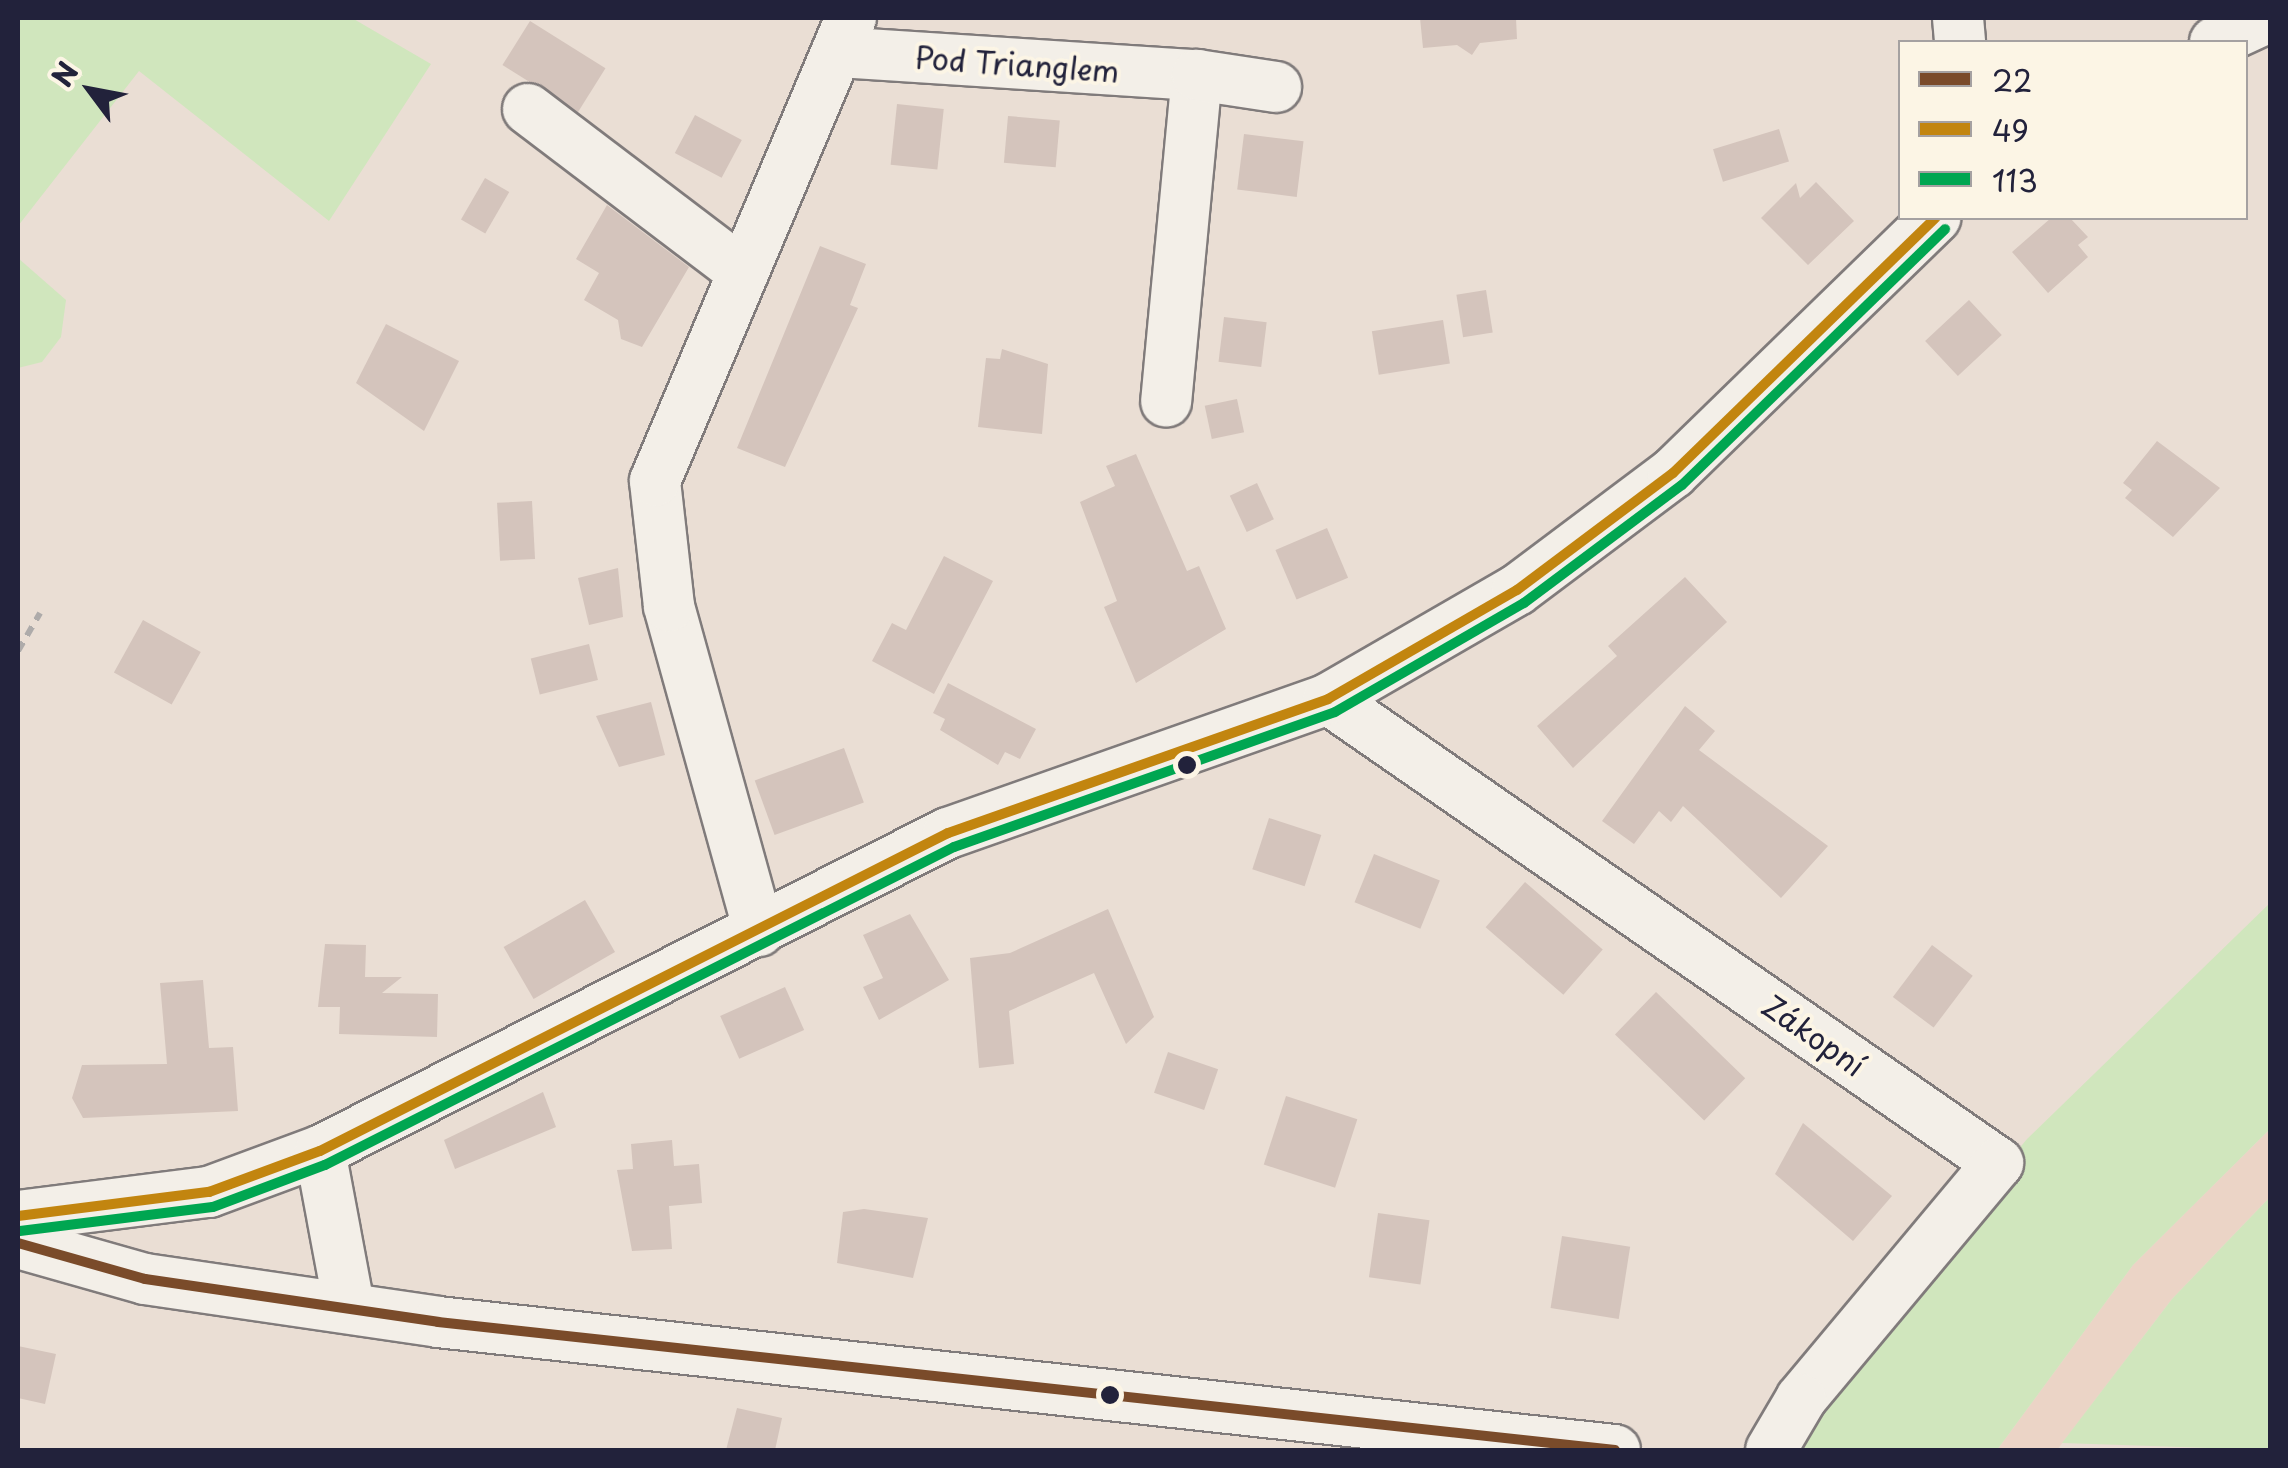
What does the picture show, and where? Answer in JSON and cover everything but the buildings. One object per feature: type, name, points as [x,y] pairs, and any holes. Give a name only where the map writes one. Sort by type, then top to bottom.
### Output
[{"type":"street","points":[[2219,40],[2267,18]]},
{"type":"street","points":[[759,931],[669,606],[655,481],[844,35]]},
{"type":"street","name":"Pod Trianglem","points":[[844,35],[1276,86]]},
{"type":"street","points":[[1166,402],[1197,76]]},
{"type":"street","points":[[528,109],[743,272]]},
{"type":"street","points":[[18,1216],[210,1192],[320,1151],[948,833],[1328,698],[1517,590],[1672,473],[1933,220]]},
{"type":"street","name":"Zákopní","points":[[1328,698],[1998,1163],[1801,1399],[1771,1450]]},
{"type":"street","points":[[320,1151],[349,1306]]},
{"type":"street","points":[[18,1243],[145,1278],[349,1306],[962,1384],[1615,1450]]},
{"type":"path","points":[[18,651],[40,613]]},
{"type":"shaded area","points":[[2270,1129],[2270,1197],[2172,1299],[2057,1450],[1997,1450],[2133,1265]]},
{"type":"green space","points":[[18,18],[352,18],[431,64],[329,221],[139,71],[18,226]]},
{"type":"green space","points":[[18,258],[66,300],[61,337],[42,362],[18,368]]},
{"type":"green space","points":[[2270,903],[2270,1129],[2133,1265],[1997,1450],[1785,1450],[1808,1403],[2027,1139]]},
{"type":"green space","points":[[2270,1197],[2270,1450],[2062,1443],[2172,1299]]},
{"type":"transit line","name":"49","points":[[18,1216],[209,1192],[320,1151],[948,833],[1328,699],[1517,590],[1673,473],[1933,220]]},
{"type":"transit line","name":"113","points":[[20,1231],[213,1207],[325,1165],[954,847],[1335,712],[1524,603],[1682,485],[1945,229]]},
{"type":"transit line","name":"22","points":[[18,1243],[145,1279],[438,1322],[1615,1450]]}]
